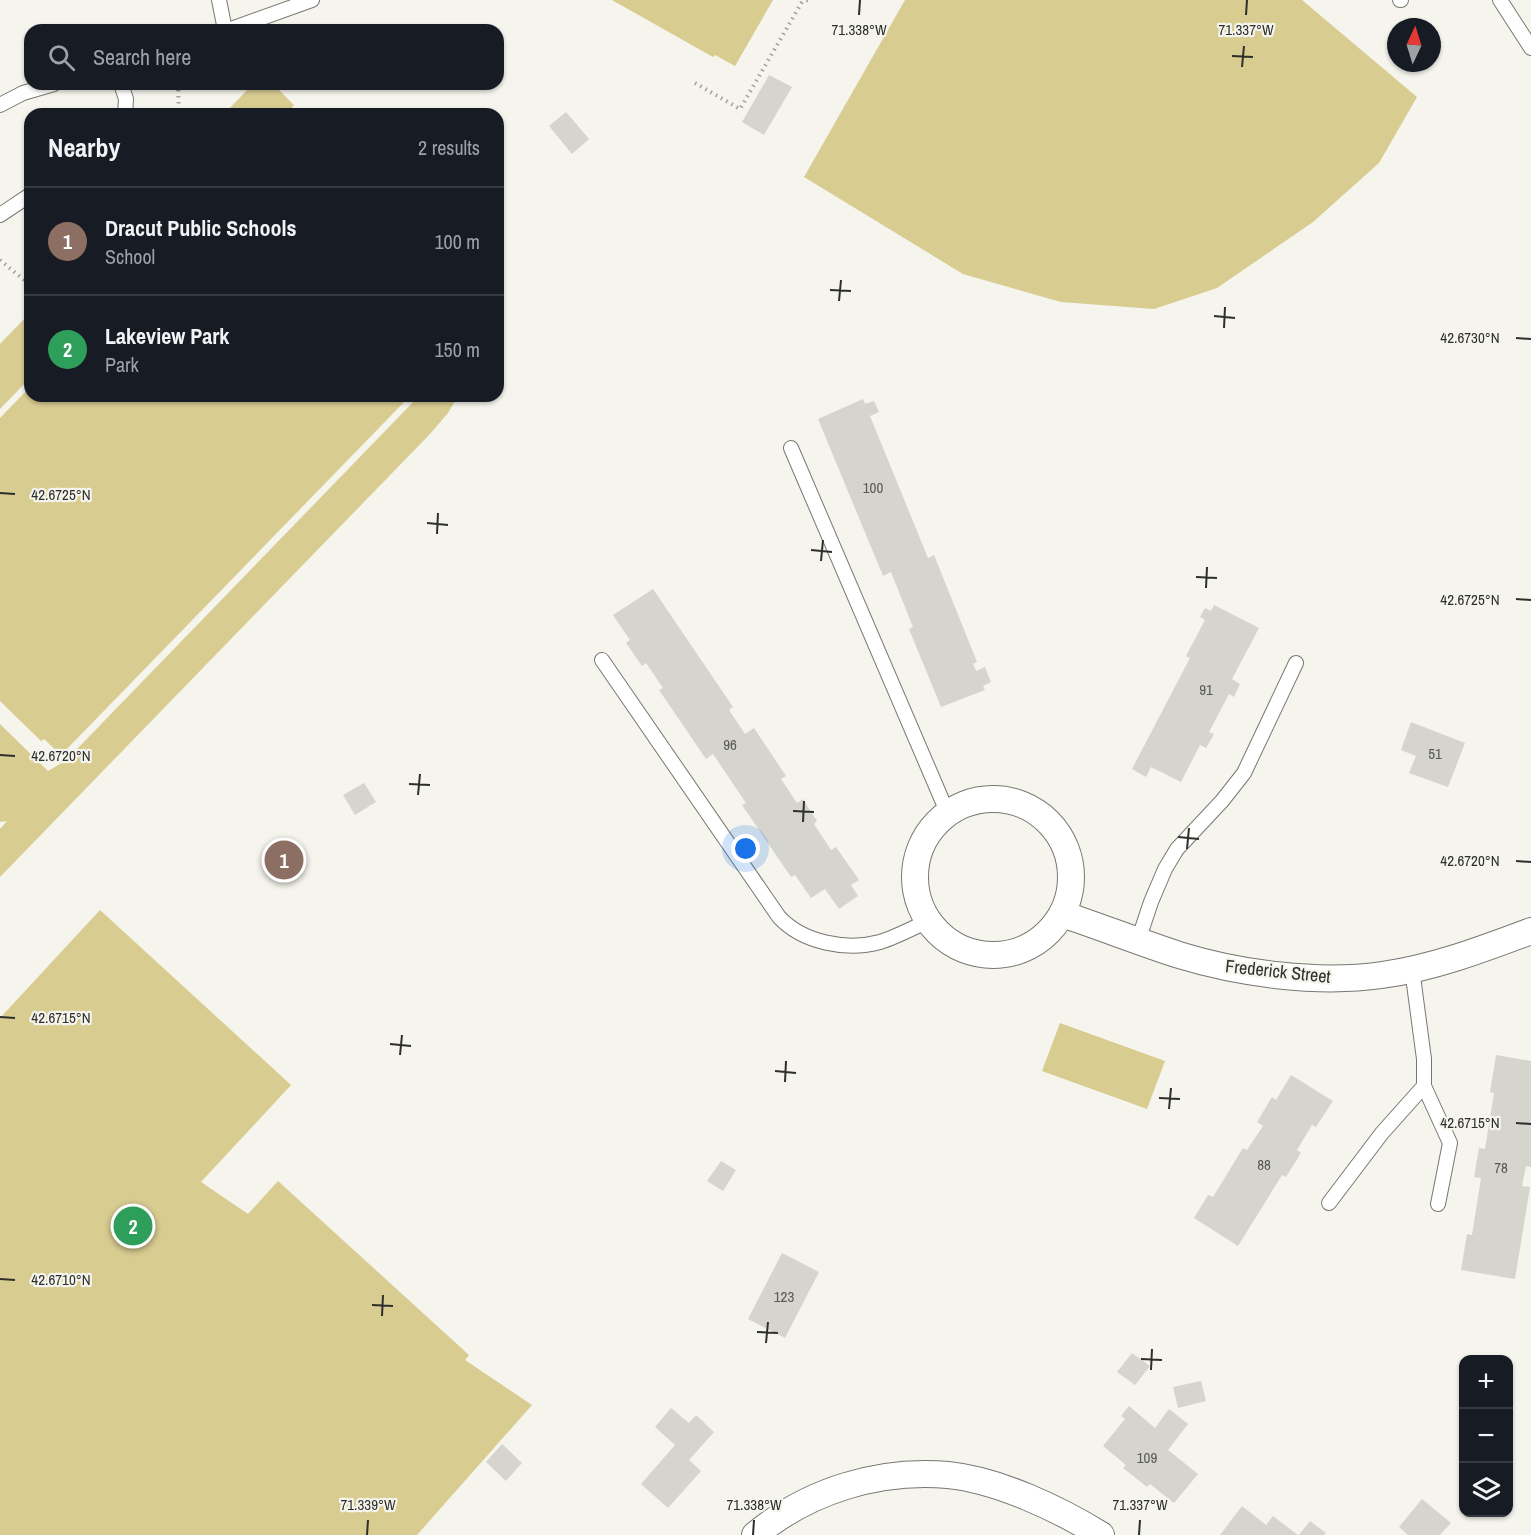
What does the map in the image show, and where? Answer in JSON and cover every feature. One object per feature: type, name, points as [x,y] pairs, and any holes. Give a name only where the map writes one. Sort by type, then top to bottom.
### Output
[{"type":"street","points":[[993,800],[1024,806],[1038,814],[1060,838],[1067,852],[1071,883],[1062,914],[1042,938],[1013,953],[981,955],[965,950],[944,938],[928,921],[916,894],[914,878],[916,863],[927,835],[936,823],[948,814],[970,803],[993,800]]},
{"type":"street","name":"Frederick Street","points":[[1062,914],[1180,955],[1215,964],[1289,976],[1358,977],[1412,969],[1531,931]]},
{"type":"street","points":[[755,1535],[771,1522],[804,1502],[869,1479],[905,1475],[949,1475],[997,1486],[1045,1506],[1101,1535]]},
{"type":"lane","points":[[219,0],[225,24]]},
{"type":"lane","points":[[244,24],[312,0]]},
{"type":"lane","points":[[1500,0],[1531,48]]},
{"type":"lane","points":[[0,105],[33,90]]},
{"type":"lane","points":[[123,90],[125,108]]},
{"type":"lane","points":[[0,215],[24,199]]},
{"type":"lane","points":[[791,448],[948,814]]},
{"type":"lane","points":[[602,660],[773,908],[788,926],[798,934],[814,940],[865,944],[881,941],[928,921]]},
{"type":"lane","points":[[1138,940],[1165,868],[1176,849],[1222,801],[1244,773],[1296,663]]},
{"type":"lane","points":[[1412,969],[1424,1059],[1424,1086],[1450,1143],[1438,1204]]},
{"type":"lane","points":[[1329,1203],[1382,1133],[1424,1086]]},
{"type":"path","points":[[695,83],[740,110],[802,2],[808,0]]},
{"type":"path","points":[[178,90],[179,108]]},
{"type":"path","points":[[0,260],[24,280]]},
{"type":"shaded area","points":[[612,0],[773,0],[735,66],[715,55],[713,57]]},
{"type":"shaded area","points":[[905,0],[1302,0],[1417,97],[1379,163],[1313,222],[1217,288],[1154,309],[1061,302],[963,274],[804,177]]},
{"type":"shaded area","points":[[247,90],[279,90],[294,105],[291,108],[230,108]]},
{"type":"shaded area","points":[[24,319],[24,384],[0,409],[0,344]]},
{"type":"shaded area","points":[[24,393],[24,402],[404,402],[61,755],[44,739],[41,741],[0,701],[0,418]]},
{"type":"shaded area","points":[[413,402],[454,402],[430,434],[0,877],[0,829],[7,821],[0,822],[0,724],[48,771],[60,764]]},
{"type":"shaded area","points":[[100,910],[291,1085],[201,1182],[248,1214],[278,1181],[469,1355],[465,1360],[532,1405],[417,1535],[0,1535],[0,1018]]},
{"type":"shaded area","points":[[1060,1023],[1165,1061],[1147,1109],[1042,1071]]},
{"type":"building","points":[[769,75],[792,87],[764,135],[742,122]]},
{"type":"building","points":[[566,112],[589,139],[572,154],[549,126]]},
{"type":"building","points":[[863,399],[865,404],[874,401],[879,412],[870,416],[928,558],[934,555],[977,662],[973,664],[976,671],[985,667],[991,682],[983,686],[985,690],[941,707],[909,629],[913,627],[891,572],[883,576],[818,419]]},
{"type":"building","points":[[653,589],[733,707],[729,710],[745,734],[754,728],[786,776],[781,779],[797,803],[803,799],[817,821],[814,824],[831,850],[836,847],[859,880],[851,885],[858,896],[839,909],[825,889],[811,898],[795,875],[791,877],[742,805],[746,803],[713,754],[706,759],[659,690],[663,688],[646,663],[642,666],[626,643],[630,640],[613,615]]},
{"type":"building","points":[[1214,605],[1259,628],[1232,679],[1240,684],[1234,697],[1229,694],[1209,732],[1214,734],[1206,748],[1200,745],[1181,782],[1151,767],[1146,777],[1132,769],[1190,658],[1186,656],[1205,620],[1200,617],[1205,608],[1211,611]]},
{"type":"building","points":[[1411,722],[1465,743],[1448,787],[1409,773],[1416,756],[1401,750]]},
{"type":"building","points":[[364,783],[376,802],[355,815],[343,795]]},
{"type":"building","points":[[1496,1055],[1531,1061],[1531,1167],[1526,1166],[1522,1186],[1530,1187],[1515,1279],[1461,1270],[1467,1234],[1472,1235],[1481,1178],[1474,1177],[1479,1148],[1485,1149],[1494,1093],[1490,1092]]},
{"type":"building","points":[[1291,1075],[1333,1101],[1316,1127],[1312,1125],[1297,1150],[1301,1153],[1286,1177],[1282,1175],[1238,1246],[1194,1218],[1208,1195],[1213,1197],[1243,1148],[1247,1150],[1263,1126],[1257,1122],[1272,1097],[1276,1100]]},
{"type":"building","points":[[721,1161],[736,1170],[723,1191],[707,1181]]},
{"type":"building","points":[[782,1253],[819,1272],[785,1338],[748,1319]]},
{"type":"building","points":[[1132,1353],[1150,1366],[1135,1385],[1117,1372]]},
{"type":"building","points":[[1201,1381],[1206,1401],[1178,1408],[1173,1387]]},
{"type":"building","points":[[1129,1406],[1155,1428],[1169,1409],[1188,1424],[1168,1450],[1198,1474],[1174,1503],[1150,1484],[1147,1487],[1123,1468],[1126,1465],[1103,1446],[1125,1419],[1121,1416]]},
{"type":"building","points":[[671,1408],[689,1423],[696,1415],[714,1432],[689,1460],[701,1471],[668,1508],[641,1484],[675,1445],[655,1427]]},
{"type":"building","points":[[502,1444],[522,1463],[506,1481],[486,1462]]},
{"type":"building","points":[[1422,1499],[1451,1523],[1440,1535],[1408,1535],[1399,1527]]},
{"type":"building","points":[[1242,1506],[1266,1525],[1273,1516],[1298,1535],[1220,1535]]},
{"type":"building","points":[[1310,1521],[1326,1533],[1324,1535],[1299,1535]]},
{"type":"place","name":"Dracut Public Schools","points":[[284,860]]},
{"type":"place","name":"Lakeview Park","points":[[133,1226]]}]
